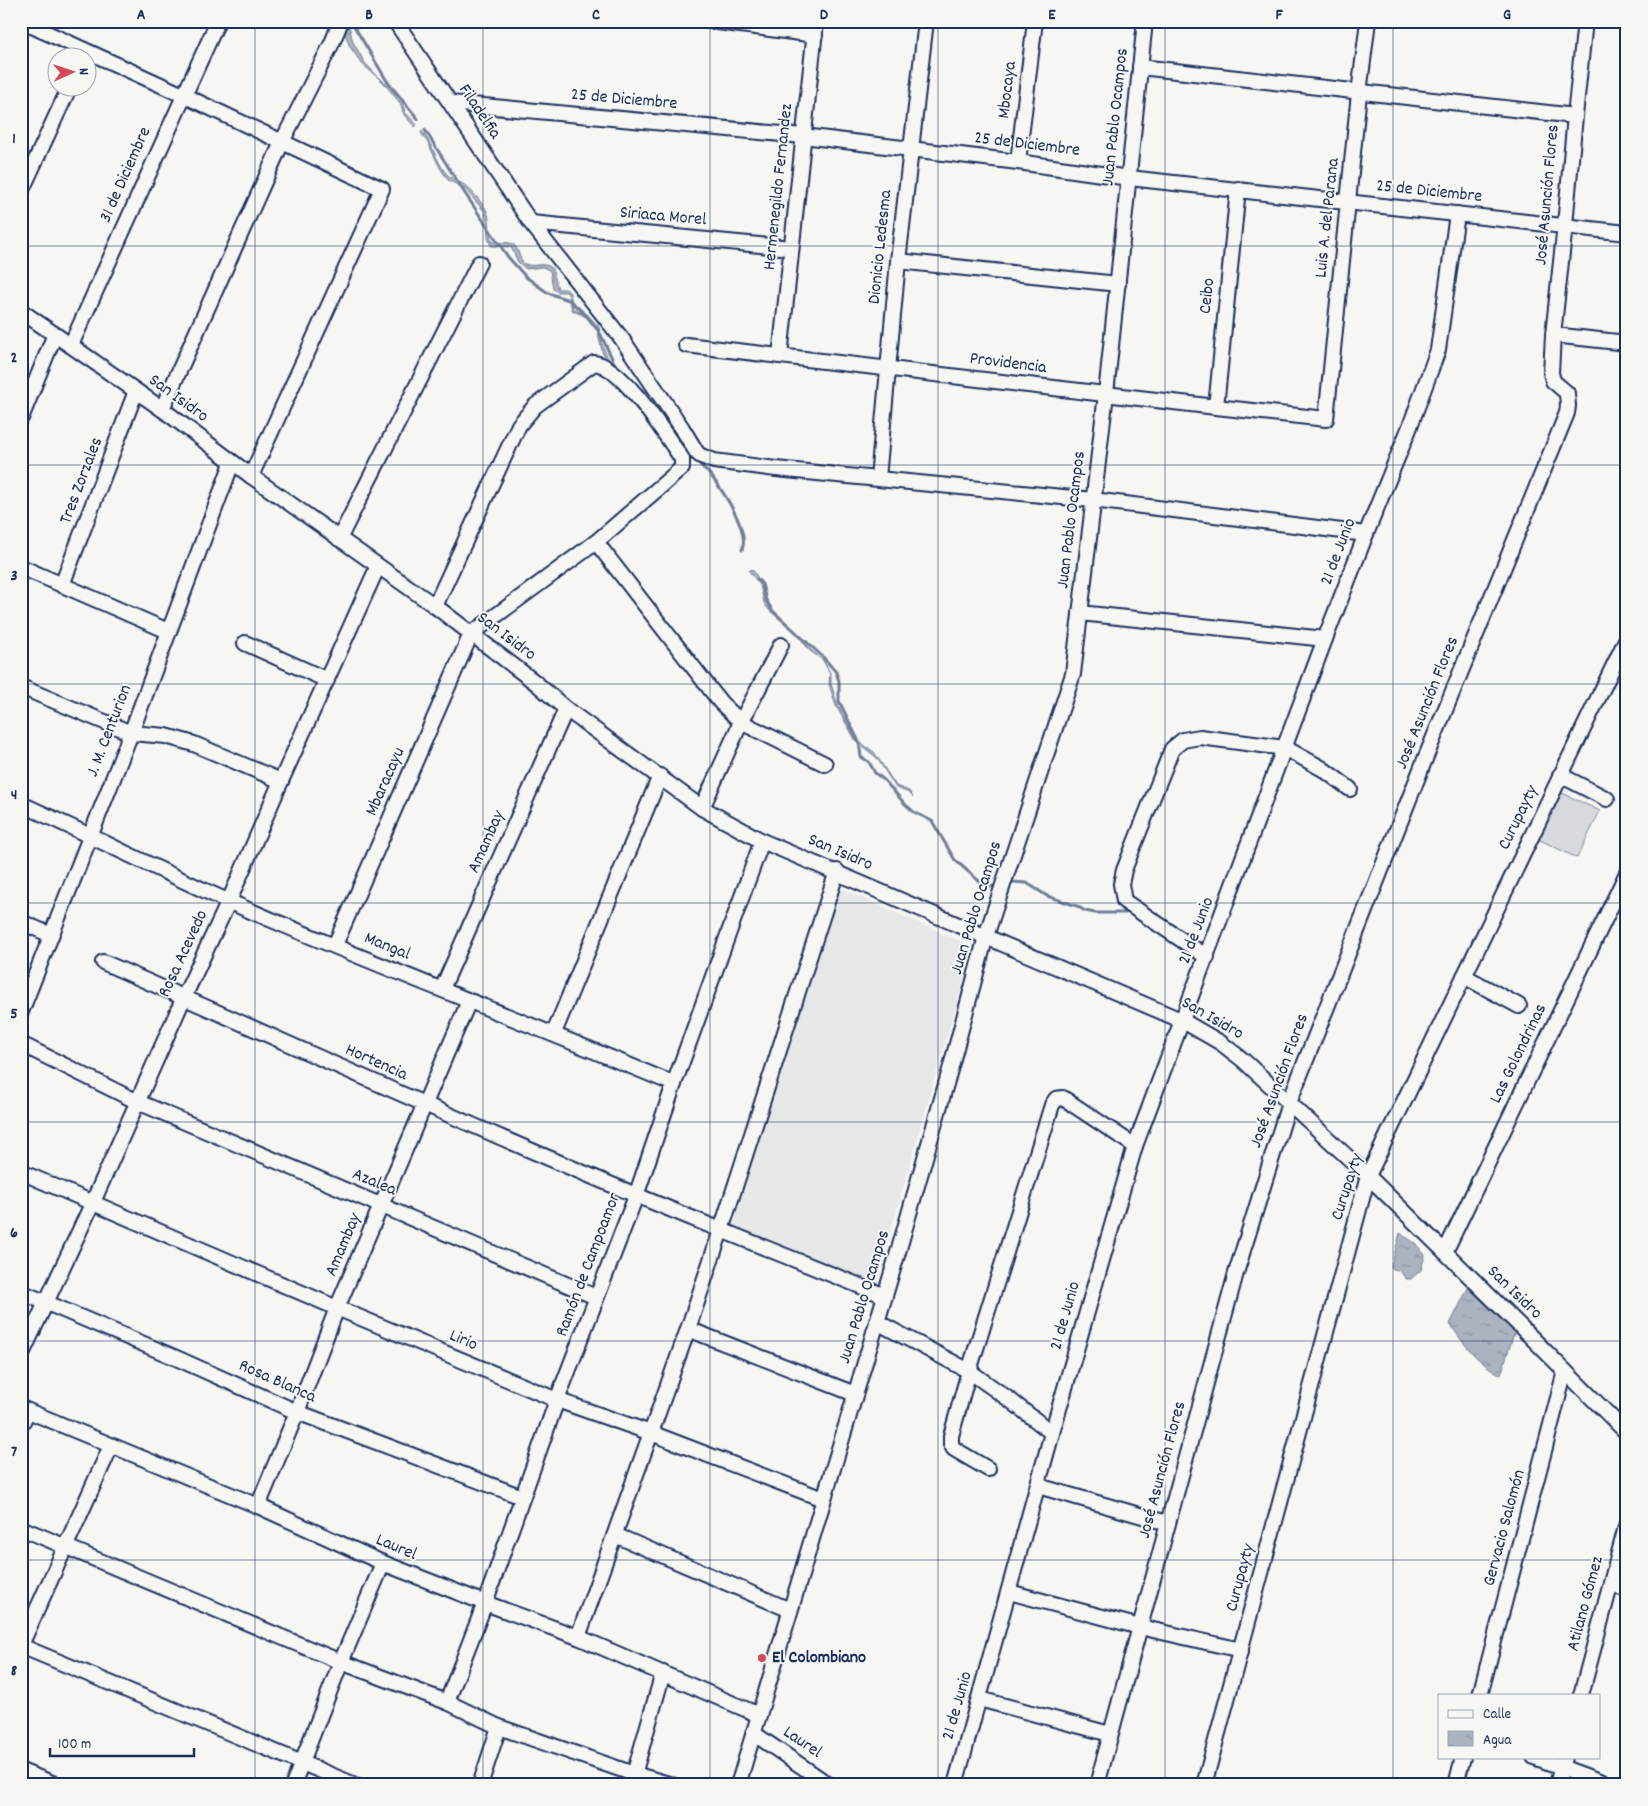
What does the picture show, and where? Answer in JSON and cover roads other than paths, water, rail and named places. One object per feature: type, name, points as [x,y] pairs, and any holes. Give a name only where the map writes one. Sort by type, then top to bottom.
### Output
[{"type":"street","points":[[21,21],[73,48]]},
{"type":"street","name":"31 de Diciembre","points":[[70,345],[218,21]]},
{"type":"street","points":[[162,409],[282,142],[342,21]]},
{"type":"street","name":"Filadelfia","points":[[395,21],[531,223],[622,339],[697,453],[701,456],[714,461],[776,469],[1093,500],[1366,534]]},
{"type":"street","points":[[710,21],[816,28]]},
{"type":"street","name":"Dionicio Ledesma","points":[[878,478],[898,261],[926,21]]},
{"type":"street","name":"Mbocaya","points":[[1018,162],[1035,21]]},
{"type":"street","name":"Juan Pablo Ocampos","points":[[738,1785],[885,1296],[950,1070],[986,936],[1073,674],[1106,394],[1145,21]]},
{"type":"street","name":"Luis A. del Parana","points":[[1326,418],[1368,21]]},
{"type":"street","name":"José Asunción Flores","points":[[1097,1785],[1236,1273],[1289,1103],[1423,764],[1568,406],[1567,393],[1553,381],[1551,373],[1553,335],[1566,226],[1585,21]]},
{"type":"street","name":"Hermenegildo Fernandez","points":[[780,356],[816,28]]},
{"type":"street","points":[[98,60],[183,95],[382,189],[251,476]]},
{"type":"street","points":[[1140,67],[1575,116]]},
{"type":"street","points":[[21,192],[64,98]]},
{"type":"street","name":"25 de Diciembre","points":[[451,103],[803,136],[1018,162],[1128,178],[1627,233]]},
{"type":"street","name":"Ceibo","points":[[1216,407],[1238,189]]},
{"type":"street","name":"21 de Junio","points":[[955,1785],[1052,1433],[1135,1146],[1325,639],[1409,429],[1438,350],[1457,214]]},
{"type":"street","name":"Siriaca Morel","points":[[531,223],[791,248]]},
{"type":"street","points":[[898,261],[1118,284]]},
{"type":"street","points":[[339,539],[479,263]]},
{"type":"street","name":"San Isidro","points":[[21,311],[162,409],[232,463],[435,606],[536,683],[566,709],[702,808],[762,841],[1183,1021],[1221,1043],[1243,1060],[1368,1176],[1627,1433]]},
{"type":"street","points":[[21,418],[55,334]]},
{"type":"street","points":[[1553,335],[1627,343]]},
{"type":"street","name":"Providencia","points":[[686,346],[1326,418]]},
{"type":"street","points":[[435,606],[519,425],[535,406],[594,364],[601,364],[607,368],[638,395],[682,459],[682,468],[596,542],[471,634]]},
{"type":"street","name":"Tres Zorzales","points":[[62,585],[136,391]]},
{"type":"street","name":"J. M. Centurion","points":[[21,1012],[131,733],[232,463]]},
{"type":"street","points":[[596,542],[721,703],[741,722],[825,764]]},
{"type":"street","name":"Rosa Acevedo","points":[[21,1356],[93,1202],[378,566]]},
{"type":"street","points":[[21,567],[168,631]]},
{"type":"street","points":[[1080,613],[1325,639]]},
{"type":"street","name":"Mbaracayu","points":[[334,945],[471,634]]},
{"type":"street","name":"Curupayty","points":[[1204,1785],[1368,1176],[1627,638]]},
{"type":"street","points":[[245,643],[327,680]]},
{"type":"street","points":[[702,808],[741,722],[781,645]]},
{"type":"street","points":[[21,687],[131,733],[166,736],[194,744],[281,781]]},
{"type":"street","name":"Amambay","points":[[442,989],[566,709]]},
{"type":"street","points":[[1207,958],[1124,901],[1121,884],[1124,870],[1172,749],[1183,740],[1200,738],[1285,748],[1323,770],[1350,789]]},
{"type":"street","points":[[1560,775],[1607,799]]},
{"type":"street","points":[[554,1033],[660,776]]},
{"type":"street","name":"Mangal","points":[[21,804],[229,901],[469,1001],[554,1033],[674,1084]]},
{"type":"street","name":"Ramón de Campoamor","points":[[447,1702],[485,1603],[557,1400],[636,1196],[674,1084],[762,841]]},
{"type":"street","points":[[578,1637],[688,1328],[837,872]]},
{"type":"street","name":"Las Golondrinas","points":[[1445,1252],[1627,873]]},
{"type":"street","points":[[21,922],[52,935]]},
{"type":"street","name":"Hortencia","points":[[103,962],[636,1196],[885,1296]]},
{"type":"street","points":[[1464,976],[1519,1006]]},
{"type":"street","name":"Amambay","points":[[258,1506],[338,1308],[469,1001]]},
{"type":"street","name":"Azalea","points":[[21,1044],[138,1102],[596,1297]]},
{"type":"street","points":[[988,1470],[954,1449],[951,1444],[951,1436],[969,1371],[1052,1105],[1056,1100],[1063,1098],[1135,1146]]},
{"type":"street","name":"Lirio","points":[[21,1172],[557,1400],[651,1433],[823,1499]]},
{"type":"street","name":"Rosa Blanca","points":[[21,1292],[297,1412],[522,1498]]},
{"type":"street","points":[[877,1322],[969,1371],[1052,1433]]},
{"type":"street","points":[[688,1328],[854,1394]]},
{"type":"street","name":"Gervacio Salomón","points":[[1480,1694],[1565,1371]]},
{"type":"street","points":[[21,1425],[24,1409]]},
{"type":"street","name":"Laurel","points":[[24,1409],[258,1506],[382,1563],[578,1637],[759,1715]]},
{"type":"street","points":[[111,1446],[21,1645],[355,1785]]},
{"type":"street","points":[[1038,1486],[1167,1523]]},
{"type":"street","name":"Atilano Gómez","points":[[1581,1694],[1627,1523]]},
{"type":"street","points":[[21,1528],[341,1662],[447,1702],[499,1727],[632,1780],[672,1785]]},
{"type":"street","points":[[615,1535],[790,1610]]},
{"type":"street","points":[[293,1785],[382,1563]]},
{"type":"street","points":[[1611,1584],[1627,1590]]},
{"type":"street","points":[[1009,1592],[1140,1627],[1241,1650]]},
{"type":"street","points":[[632,1780],[663,1673]]},
{"type":"street","points":[[979,1699],[1110,1734]]},
{"type":"street","points":[[480,1785],[499,1727]]},
{"type":"street","name":"Laurel","points":[[753,1732],[829,1785]]},
{"type":"street","points":[[1456,1785],[1463,1758]]},
{"type":"street","points":[[1540,1758],[1563,1762],[1610,1785]]},
{"type":"street","points":[[1557,1785],[1563,1762]]},
{"type":"street","points":[[21,1771],[57,1785]]},
{"type":"water","points":[[348,21],[353,42],[365,63],[402,101],[405,112],[417,125],[415,127],[404,115],[400,103],[383,82],[362,64],[350,47],[342,26]]},
{"type":"water","points":[[422,131],[445,172],[467,187],[487,211],[492,241],[513,244],[525,264],[546,265],[552,268],[558,289],[566,289],[570,293],[573,308],[587,314],[599,327],[602,344],[610,363],[635,386],[652,395],[658,416],[670,437],[689,449],[690,453],[688,454],[665,434],[657,419],[651,397],[628,384],[612,368],[603,354],[598,330],[590,319],[572,310],[567,292],[558,292],[553,289],[550,271],[543,267],[526,269],[518,262],[511,247],[491,246],[488,238],[485,212],[465,189],[448,180],[421,133]]},
{"type":"water","points":[[752,569],[760,581],[765,600],[772,611],[798,634],[811,650],[822,659],[810,651],[797,634],[770,611],[764,603],[760,585],[749,571]]},
{"type":"water","points":[[823,660],[831,675],[831,684],[838,706],[857,740],[874,752],[896,786],[909,791],[913,797],[909,793],[896,788],[877,758],[856,741],[836,706],[829,684],[830,674]]},
{"type":"water","points":[[1400,1233],[1415,1243],[1425,1255],[1421,1270],[1411,1279],[1406,1279],[1400,1271],[1393,1269],[1391,1266]]},
{"type":"water","points":[[1468,1288],[1515,1330],[1501,1375],[1485,1365],[1472,1353],[1450,1324]]},
{"type":"waterway","points":[[351,21],[387,81],[418,119]]},
{"type":"waterway","points":[[425,130],[508,257],[526,277],[548,293],[569,300],[585,314],[600,333],[616,367]]},
{"type":"waterway","points":[[674,437],[686,444]]},
{"type":"waterway","points":[[699,463],[712,477],[735,512],[744,542],[742,550]]},
{"type":"waterway","points":[[757,579],[762,584],[766,600],[772,610],[823,657],[836,672],[839,681],[839,701],[859,742],[861,757],[869,762],[875,773],[884,780],[905,804],[914,812],[932,821],[955,860],[987,888],[993,886]]},
{"type":"waterway","points":[[1012,882],[1027,883],[1047,896],[1077,906],[1085,911],[1125,913]]},
{"type":"place","name":"El Colombiano","points":[[762,1658]]}]
